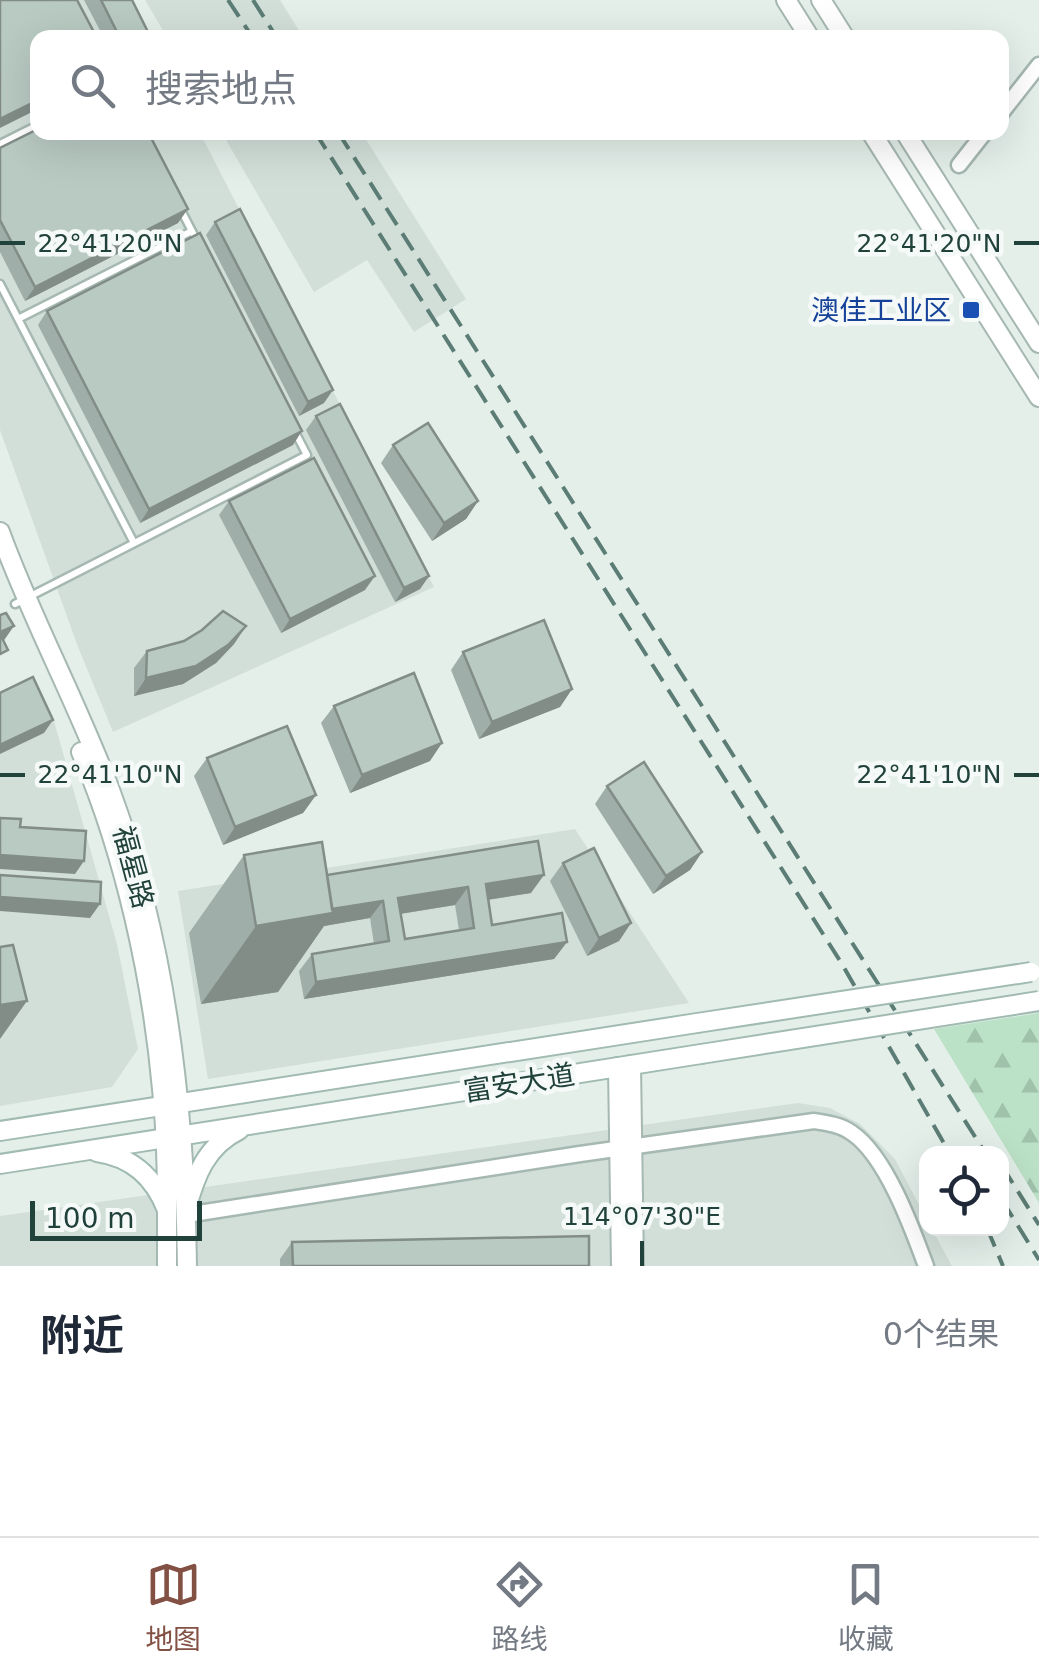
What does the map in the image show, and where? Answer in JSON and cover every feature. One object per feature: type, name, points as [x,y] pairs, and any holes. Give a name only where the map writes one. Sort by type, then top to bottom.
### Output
[{"type":"main road","points":[[786,0],[805,30]]},
{"type":"main road","points":[[822,0],[840,30]]},
{"type":"main road","points":[[875,140],[1039,397]]},
{"type":"main road","points":[[910,140],[1039,344]]},
{"type":"main road","name":"福星路","points":[[0,532],[20,601]]},
{"type":"main road","name":"福星路","points":[[0,564],[89,740],[124,832],[153,946],[180,1212]]},
{"type":"main road","name":"富安大道","points":[[0,1134],[1035,971]]},
{"type":"main road","name":"富安大道","points":[[2,1164],[1039,1001]]},
{"type":"main road","points":[[624,1066],[634,1266]]},
{"type":"main road","points":[[303,1084],[307,1116]]},
{"type":"main road","points":[[168,1266],[180,1212],[197,1173],[224,1138],[251,1125]]},
{"type":"main road","points":[[0,1134],[2,1164]]},
{"type":"main road","points":[[621,1266],[626,1147]]},
{"type":"main road","points":[[81,1152],[114,1155],[140,1170],[180,1212],[187,1266]]},
{"type":"street","points":[[1009,103],[1039,65]]},
{"type":"street","points":[[960,166],[980,140]]},
{"type":"street","points":[[180,1212],[814,1121],[842,1127],[874,1156],[897,1197],[926,1266]]},
{"type":"lane","points":[[0,144],[30,129]]},
{"type":"lane","points":[[175,198],[201,248]]},
{"type":"lane","points":[[18,320],[192,231]]},
{"type":"lane","points":[[0,284],[134,543]]},
{"type":"lane","points":[[20,601],[307,455],[290,420]]},
{"type":"shaded area","points":[[0,0],[131,0],[147,30],[30,30],[30,140],[204,140],[434,587],[113,732],[0,430]]},
{"type":"shaded area","points":[[145,0],[280,0],[299,30],[163,30]]},
{"type":"shaded area","points":[[226,140],[366,140],[466,299],[414,332],[367,260],[314,292]]},
{"type":"shaded area","points":[[34,685],[54,721],[117,944],[138,1049],[112,1087],[0,1106],[0,702]]},
{"type":"shaded area","points":[[575,829],[689,1003],[208,1079],[178,891]]},
{"type":"shaded area","points":[[798,1103],[830,1108],[860,1124],[895,1159],[919,1205],[919,1236],[936,1236],[952,1266],[0,1266],[0,1216]]},
{"type":"green space","points":[[1039,1013],[1039,1203],[1009,1153],[1009,1146],[1005,1146],[934,1029]]},
{"type":"building","points":[[0,0],[77,0],[93,30],[30,30],[30,104],[0,119]]},
{"type":"building","points":[[101,0],[132,0],[147,30],[116,30]]},
{"type":"building","points":[[30,133],[30,140],[152,140],[188,209],[35,287],[0,220],[0,148]]},
{"type":"building","points":[[240,209],[333,390],[308,402],[215,222]]},
{"type":"building","points":[[200,233],[302,431],[149,509],[47,311]]},
{"type":"building","points":[[340,404],[429,576],[404,588],[316,416]]},
{"type":"building","points":[[428,423],[478,501],[444,523],[393,445]]},
{"type":"building","points":[[314,458],[375,576],[290,619],[229,501]]},
{"type":"building","points":[[223,611],[246,626],[228,645],[196,666],[146,678],[147,651],[184,641]]},
{"type":"building","points":[[6,613],[14,626],[0,632],[0,615]]},
{"type":"building","points":[[544,620],[572,689],[492,722],[463,652]]},
{"type":"building","points":[[0,634],[8,650],[0,654]]},
{"type":"building","points":[[414,673],[442,743],[362,775],[334,706]]},
{"type":"building","points":[[33,677],[53,720],[0,745],[0,693]]},
{"type":"building","points":[[287,726],[316,795],[235,827],[207,758]]},
{"type":"building","points":[[644,762],[702,852],[666,876],[607,786]]},
{"type":"building","points":[[0,818],[21,819],[20,827],[86,831],[84,861],[0,855]]},
{"type":"building","points":[[538,841],[544,875],[486,884],[492,925],[562,913],[567,942],[316,982],[312,954],[389,941],[383,901],[332,909],[327,875]],"holes":[[[468,887],[474,928],[405,939],[398,898]]]},
{"type":"building","points":[[322,842],[333,913],[256,926],[244,855]]},
{"type":"building","points":[[594,848],[631,923],[599,938],[563,863]]},
{"type":"building","points":[[0,875],[101,882],[100,904],[0,897]]},
{"type":"building","points":[[13,945],[27,1001],[0,1005],[0,947]]},
{"type":"building","points":[[589,1236],[589,1266],[293,1266],[292,1242]]},
{"type":"railway","points":[[228,0],[248,30]]},
{"type":"railway","points":[[253,0],[272,30]]},
{"type":"railway","points":[[320,140],[842,964],[945,1146]]},
{"type":"railway","points":[[343,140],[981,1146]]},
{"type":"railway","points":[[1009,1177],[1039,1225]]},
{"type":"railway","points":[[1009,1211],[1039,1260]]},
{"type":"railway","points":[[990,1236],[1003,1266]]},
{"type":"place","name":"澳佳工业区","points":[[971,310]]}]
